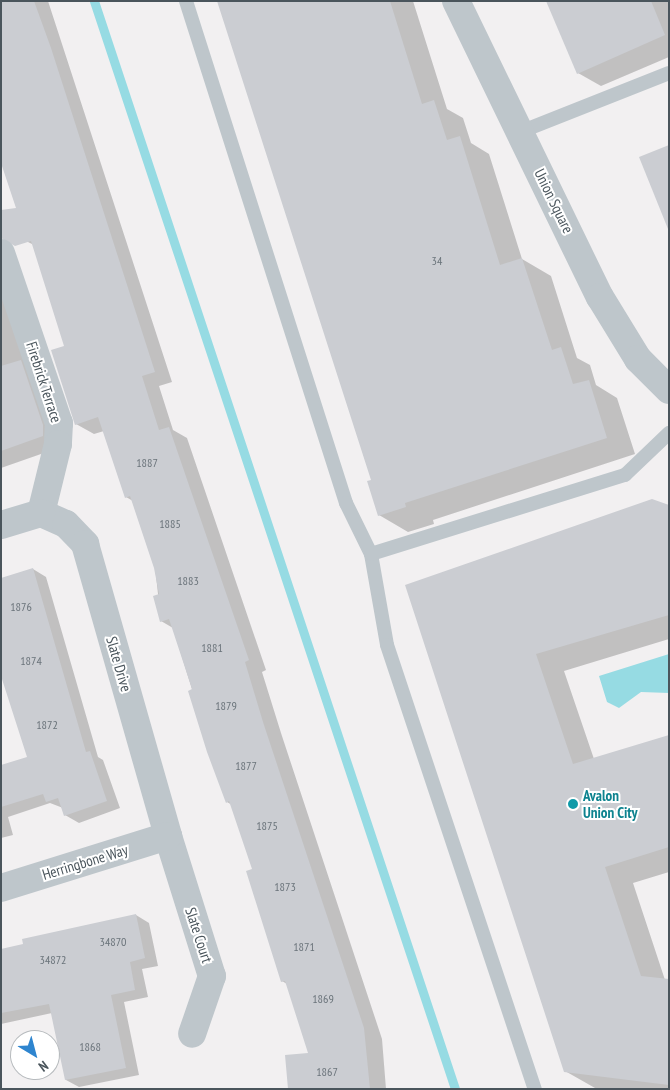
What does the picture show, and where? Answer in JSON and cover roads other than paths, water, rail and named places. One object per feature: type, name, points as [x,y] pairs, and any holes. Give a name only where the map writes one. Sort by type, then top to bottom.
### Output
[{"type":"street","name":"Union Square","points":[[456,1],[600,297],[638,359],[669,390]]},
{"type":"street","name":"Firebrick Terrace","points":[[1,253],[60,423],[58,444],[42,513]]},
{"type":"street","points":[[1,525],[42,513]]},
{"type":"street","name":"Slate Drive","points":[[42,513],[66,524],[85,544],[168,836]]},
{"type":"street","name":"Herringbone Way","points":[[1,888],[168,836]]},
{"type":"street","name":"Slate Court","points":[[168,836],[212,976],[192,1034]]},
{"type":"lane","points":[[186,1],[346,503],[370,554],[387,645],[535,1089]]},
{"type":"lane","points":[[520,132],[669,73]]},
{"type":"lane","points":[[370,554],[625,475],[669,433]]},
{"type":"water","points":[[669,654],[669,693],[641,692],[619,708],[607,702],[599,676]]},
{"type":"waterway","points":[[94,1],[455,1089]]},
{"type":"place","name":"Avalon Union City","points":[[573,804]]}]
